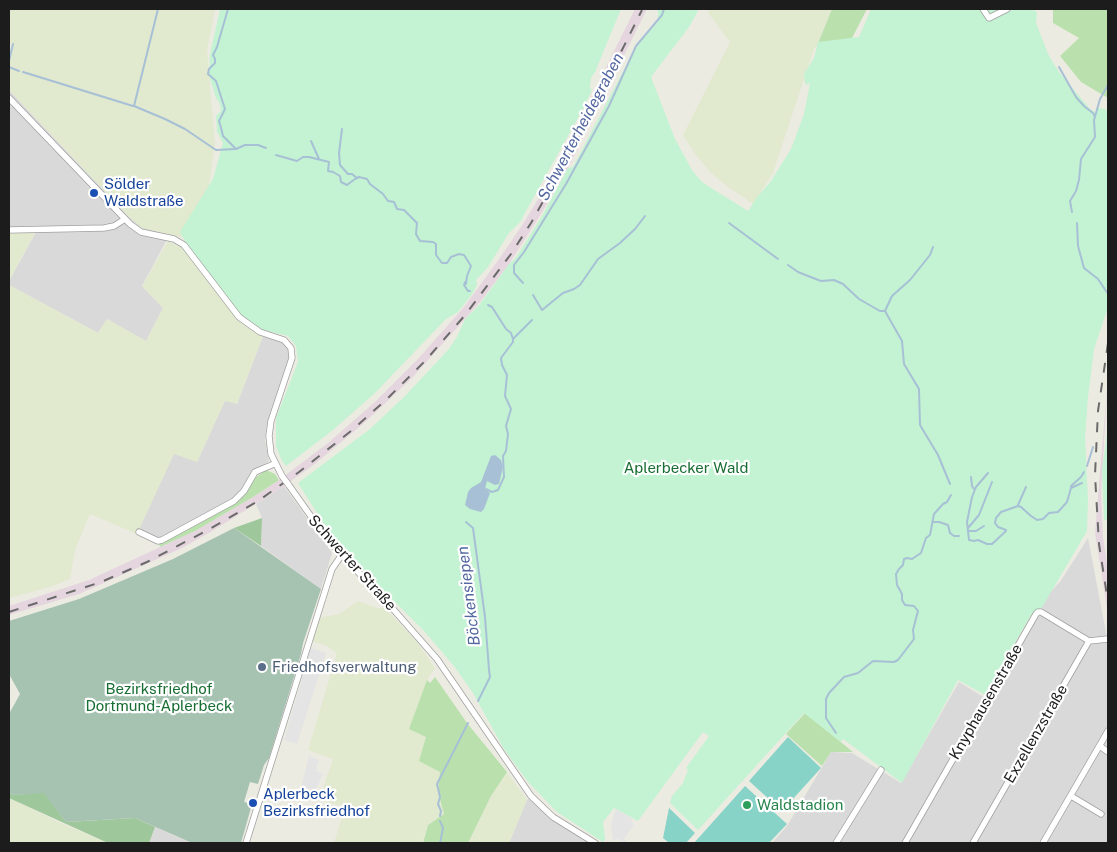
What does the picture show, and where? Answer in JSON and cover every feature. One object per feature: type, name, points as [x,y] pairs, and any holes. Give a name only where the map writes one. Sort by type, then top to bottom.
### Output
[{"type":"street","points":[[983,9],[989,18],[1007,9]]},
{"type":"street","points":[[9,98],[125,219],[114,226],[104,228],[9,230]]},
{"type":"street","name":"Schwerter Straße","points":[[125,219],[141,232],[174,239],[184,245],[239,317],[260,332],[284,340],[291,348],[292,358],[269,429],[269,447],[274,464],[316,527],[437,659],[531,796],[553,817],[595,843]]},
{"type":"street","points":[[139,532],[158,541],[162,540],[234,501],[244,491],[255,472],[274,464]]},
{"type":"street","points":[[246,843],[332,569],[335,562],[341,556]]},
{"type":"street","name":"Knyphausenstraße","points":[[905,843],[1036,614],[1041,612],[1089,641]]},
{"type":"street","points":[[1089,641],[1108,639]]},
{"type":"street","name":"Exzellenzstraße","points":[[973,843],[1089,641]]},
{"type":"street","points":[[1043,843],[1108,731]]},
{"type":"street","points":[[1100,746],[1108,752]]},
{"type":"street","points":[[836,843],[881,770]]},
{"type":"street","points":[[1071,796],[1101,814]]},
{"type":"shaded area","points":[[635,9],[645,9],[646,11],[568,168],[541,214],[509,264],[480,302],[412,378],[364,423],[316,463],[284,486],[214,530],[180,549],[79,594],[9,615],[9,606],[89,580],[195,531],[279,480],[328,443],[375,402],[418,359],[464,307],[523,224],[552,176]]},
{"type":"shaded area","points":[[9,90],[129,217],[155,231],[170,234],[142,286],[163,308],[146,341],[107,319],[98,333],[9,285],[9,281],[36,232],[9,233]]},
{"type":"shaded area","points":[[263,336],[283,343],[289,349],[290,354],[266,428],[265,440],[269,461],[250,474],[243,490],[238,496],[158,539],[138,531],[174,453],[197,462],[225,400],[237,404]]},
{"type":"shaded area","points":[[1108,377],[1101,493],[1103,537],[1108,571],[1108,615],[1095,533]]},
{"type":"shaded area","name":"Böckensiepen","points":[[495,455],[501,460],[503,467],[499,484],[495,485],[487,481],[485,489],[490,493],[484,509],[481,512],[470,509],[465,505],[468,492],[481,482],[491,456]]},
{"type":"shaded area","points":[[284,486],[332,553],[321,589],[261,546],[262,518],[256,504]]},
{"type":"shaded area","points":[[1088,538],[1108,643],[1108,843],[772,843],[787,826],[831,752],[852,753],[901,783],[959,682],[985,698],[1044,598],[1060,582]]},
{"type":"shaded area","points":[[311,648],[326,653],[297,744],[284,740]]},
{"type":"shaded area","points":[[788,737],[821,768],[782,811],[749,781]]},
{"type":"shaded area","points":[[309,756],[319,760],[316,771],[323,774],[314,793],[301,788]]},
{"type":"shaded area","name":"Waldstadion","points":[[745,786],[787,824],[769,843],[694,843]]},
{"type":"shaded area","points":[[531,797],[592,843],[509,843],[527,800]]},
{"type":"shaded area","points":[[669,808],[695,833],[686,843],[669,843],[663,838]]},
{"type":"shaded area","points":[[616,809],[631,818],[634,825],[624,839],[627,842],[625,843],[618,839],[613,840],[611,824]]},
{"type":"shaded area","points":[[155,827],[177,837],[192,843],[149,843]]},
{"type":"green space","points":[[9,9],[215,9],[207,51],[215,144],[208,193],[181,237],[142,228],[129,217],[9,90],[9,55],[12,44],[9,42]]},
{"type":"green space","points":[[220,9],[621,9],[591,78],[590,88],[592,90],[583,109],[521,221],[509,233],[488,267],[476,280],[477,285],[473,293],[458,312],[446,319],[375,393],[333,430],[286,466],[276,446],[276,418],[298,362],[296,346],[288,336],[256,328],[238,313],[187,245],[180,232],[213,179],[223,143],[217,132],[216,116],[221,111],[220,104],[216,98],[209,75],[210,54]]},
{"type":"green space","name":"Aplerbecker Wald","points":[[658,9],[699,9],[689,27],[651,77],[675,139],[692,170],[701,181],[748,211],[771,181],[791,149],[804,114],[810,83],[806,85],[804,74],[814,58],[818,42],[859,37],[871,9],[1033,9],[1037,13],[1036,23],[1049,56],[1059,72],[1090,109],[1097,113],[1098,108],[1105,109],[1108,112],[1108,307],[1094,349],[1088,397],[1085,438],[1088,500],[1087,531],[1041,609],[1031,615],[985,695],[958,680],[902,783],[843,739],[841,742],[804,713],[698,830],[670,803],[672,796],[683,783],[688,770],[686,768],[709,736],[703,732],[638,821],[614,808],[603,822],[605,839],[603,842],[557,812],[528,782],[504,749],[473,693],[454,666],[424,631],[340,545],[298,483],[370,429],[405,396],[448,350],[457,337],[465,319],[480,304],[509,264],[515,259],[542,216],[568,168],[573,167],[627,64],[640,42],[658,22]]},
{"type":"green space","points":[[709,9],[832,9],[817,46],[814,49],[773,173],[753,204],[711,173],[695,154],[683,135],[730,42],[708,13]]},
{"type":"green space","points":[[832,9],[867,9],[852,38],[817,46]]},
{"type":"green space","points":[[1053,9],[1108,9],[1108,98],[1081,82],[1060,56],[1079,38],[1053,23]]},
{"type":"green space","points":[[36,231],[9,281],[9,233]]},
{"type":"green space","points":[[168,241],[183,248],[238,319],[254,332],[263,336],[237,404],[225,401],[197,462],[174,454],[137,534],[90,514],[75,550],[70,579],[50,587],[9,598],[9,285],[98,333],[107,319],[146,341],[163,308],[142,286]]},
{"type":"green space","points":[[1108,427],[1108,518],[1104,521],[1102,469]]},
{"type":"green space","points":[[266,470],[275,474],[279,480],[195,531],[160,547],[159,544],[241,498],[253,479]]},
{"type":"green space","points":[[262,518],[261,546],[234,528]]},
{"type":"green space","name":"Bezirksfriedhof Dortmund-Aplerbeck","points":[[234,528],[321,589],[269,758],[264,765],[258,784],[250,782],[244,802],[252,804],[241,843],[192,843],[135,818],[66,822],[44,793],[14,795],[9,793],[9,714],[20,694],[9,674],[9,621],[79,599],[173,559]]},
{"type":"green space","points":[[358,601],[377,608],[385,608],[416,641],[435,668],[427,680],[426,737],[440,772],[438,792],[444,814],[428,825],[422,843],[334,843],[345,807],[319,800],[333,759],[308,750],[337,653],[325,645],[311,641],[318,618],[339,614]]},
{"type":"green space","points":[[435,677],[467,723],[507,772],[491,796],[468,843],[423,843],[428,825],[444,814],[438,792],[440,772],[419,761],[426,737],[409,729],[427,680],[430,683]]},
{"type":"green space","points":[[805,713],[853,752],[831,752],[822,766],[786,734]]},
{"type":"green space","points":[[507,772],[527,800],[509,843],[468,843],[491,796]]},
{"type":"green space","points":[[44,792],[66,822],[135,818],[155,827],[149,843],[108,843],[9,798],[9,793],[14,795]]},
{"type":"green space","points":[[9,798],[63,824],[108,843],[9,843]]},
{"type":"waterway","points":[[158,9],[134,106],[185,129],[216,150],[236,149]]},
{"type":"waterway","name":"Böckensiepen","points":[[228,9],[213,55],[215,63],[209,69],[208,74],[216,81],[225,109],[219,121],[223,136],[236,149],[245,145],[258,145],[266,148]]},
{"type":"waterway","name":"Schwerterheidegraben","points":[[523,283],[514,273],[514,265],[566,184],[609,106],[636,46],[662,15],[664,9]]},
{"type":"waterway","points":[[9,61],[13,44]]},
{"type":"waterway","points":[[9,67],[19,71]]},
{"type":"waterway","points":[[1059,67],[1076,97],[1095,117]]},
{"type":"waterway","points":[[23,72],[133,106]]},
{"type":"waterway","points":[[1072,212],[1070,201],[1076,191],[1079,180],[1081,159],[1095,137],[1094,120],[1100,99],[1108,85]]},
{"type":"waterway","points":[[342,129],[339,153],[340,165],[348,174],[352,174],[357,178]]},
{"type":"waterway","points":[[311,141],[319,159]]},
{"type":"waterway","name":"Böckensiepen","points":[[276,155],[297,161],[303,157],[309,157],[329,162],[328,171],[340,176],[341,182],[347,185],[359,177],[367,179],[388,201],[394,202],[397,209],[404,210],[417,223],[416,234],[420,241],[436,244],[436,255],[442,263],[447,263],[451,257],[459,254],[464,255],[471,266],[466,284]]},
{"type":"waterway","points":[[533,295],[542,310],[563,293],[580,285],[598,259],[620,243],[645,216]]},
{"type":"waterway","points":[[729,223],[778,259]]},
{"type":"waterway","points":[[1077,223],[1078,246],[1084,268],[1098,279],[1108,294]]},
{"type":"waterway","points":[[933,247],[930,255],[910,280],[892,296],[885,311],[902,341],[904,364],[919,389],[920,425],[938,455],[950,484]]},
{"type":"waterway","points":[[788,265],[798,272],[821,281],[834,280],[843,284],[859,299],[880,311],[885,311]]},
{"type":"waterway","name":"Böckensiepen","points":[[465,282],[464,285],[470,291]]},
{"type":"waterway","name":"Böckensiepen","points":[[486,489],[492,492],[498,490],[504,477],[503,456],[506,451],[508,434],[506,426],[511,409],[505,396],[507,375],[501,358],[513,342],[511,333],[506,329],[492,307],[488,305]]},
{"type":"waterway","name":"Schwerterheidegraben","points":[[513,339],[532,320]]},
{"type":"waterway","points":[[1087,466],[1093,447]]},
{"type":"waterway","points":[[1071,488],[1084,472]]},
{"type":"waterway","points":[[988,473],[976,487],[967,522],[969,540],[978,540],[987,544],[992,544],[1006,531],[995,523],[996,518],[1001,512],[1018,506],[1037,520],[1043,519],[1049,513],[1058,512],[1067,502],[1071,488],[1082,483]]},
{"type":"waterway","points":[[971,477],[974,489]]},
{"type":"waterway","points":[[968,528],[979,515],[992,482]]},
{"type":"waterway","points":[[1018,505],[1026,487]]},
{"type":"waterway","points":[[836,733],[826,718],[826,699],[829,693],[844,677],[858,673],[873,661],[894,662],[898,660],[914,639],[913,630],[918,611],[914,606],[905,605],[902,600],[896,574],[903,565],[904,559],[912,559],[921,553],[926,538],[930,535],[934,514],[947,502],[951,495]]},
{"type":"waterway","name":"Böckensiepen","points":[[466,522],[473,528],[485,617],[490,677],[478,701]]},
{"type":"waterway","points":[[934,522],[948,525],[950,533],[954,536],[959,536]]},
{"type":"waterway","points":[[968,531],[976,531],[984,526]]},
{"type":"waterway","name":"Böckensiepen","points":[[440,816],[441,811],[438,804],[440,797],[437,784],[468,723]]},
{"type":"waterway","name":"Böckensiepen","points":[[440,821],[443,828],[440,843]]},
{"type":"railway","points":[[9,612],[101,582],[147,562],[206,531],[258,501],[299,472],[351,431],[387,399],[426,360],[466,314],[511,254],[531,223],[575,144],[642,10]]},
{"type":"railway","points":[[1108,343],[1098,411],[1095,475],[1099,544],[1108,602]]},
{"type":"place","name":"Sölder Waldstraße","points":[[94,193]]},
{"type":"place","name":"Friedhofsverwaltung","points":[[262,667]]},
{"type":"place","name":"Aplerbeck Bezirksfriedhof","points":[[253,803]]},
{"type":"place","name":"Waldstadion","points":[[747,805]]}]
